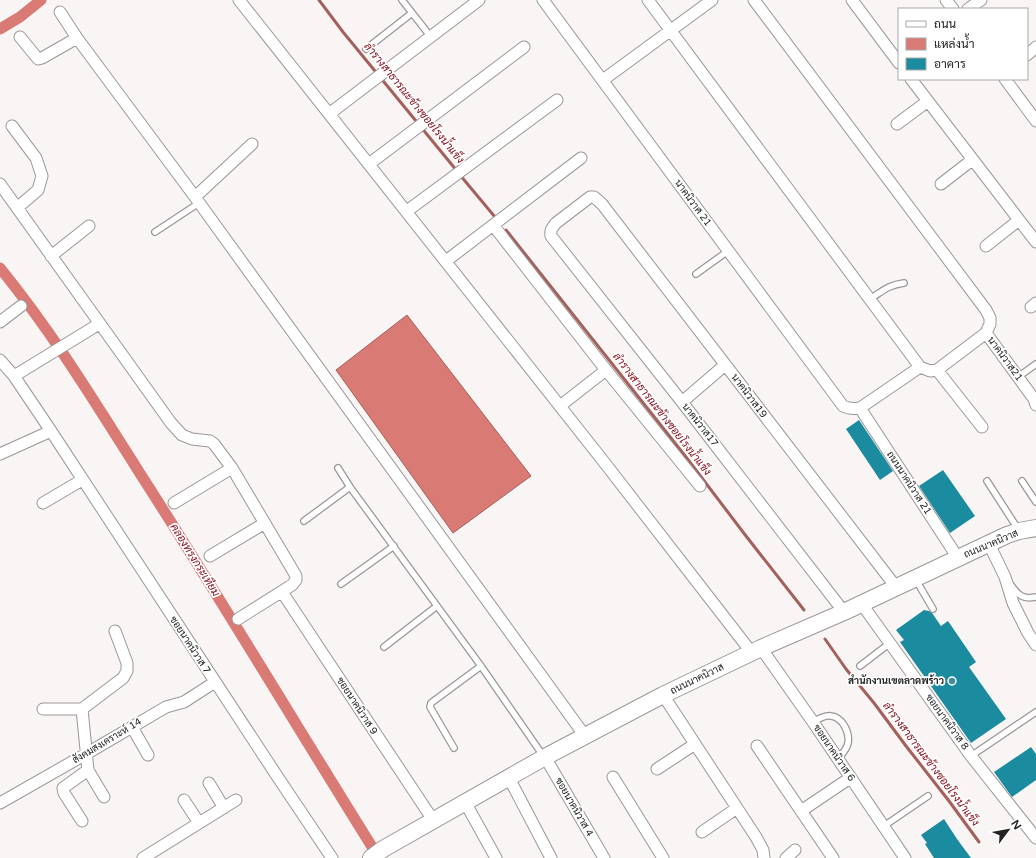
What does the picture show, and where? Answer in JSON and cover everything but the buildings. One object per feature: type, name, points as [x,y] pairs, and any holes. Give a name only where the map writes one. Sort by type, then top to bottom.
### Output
[{"type":"main road","name":"ถนนนาคนิวาส","points":[[375,855],[433,820],[545,757],[663,696],[756,651],[844,612],[989,544],[1019,531],[1036,528]]},
{"type":"street","name":"ซอยนาคนิวาส 6","points":[[239,0],[560,406],[813,722],[905,858]]},
{"type":"street","points":[[329,114],[479,0]]},
{"type":"street","name":"นาคนิวาศ 21","points":[[543,0],[843,406],[848,409],[860,408]]},
{"type":"street","points":[[648,0],[920,367],[930,371],[937,370],[986,333],[990,324],[990,318],[986,310],[754,0]]},
{"type":"street","points":[[603,80],[712,0]]},
{"type":"street","points":[[852,0],[898,62]]},
{"type":"street","points":[[946,0],[952,8]]},
{"type":"street","points":[[969,8],[981,0]]},
{"type":"street","points":[[60,12],[77,38],[197,200],[585,736]]},
{"type":"street","points":[[20,37],[38,59],[77,38]]},
{"type":"street","points":[[369,164],[524,47]]},
{"type":"street","points":[[912,80],[1036,242]]},
{"type":"street","points":[[1005,80],[1036,121]]},
{"type":"street","points":[[407,211],[557,100]]},
{"type":"street","points":[[897,124],[928,101]]},
{"type":"street","points":[[12,126],[36,158],[42,176],[38,190],[17,208]]},
{"type":"street","points":[[197,200],[252,144]]},
{"type":"street","points":[[446,261],[581,158]]},
{"type":"street","points":[[940,184],[972,160]]},
{"type":"street","points":[[0,184],[171,423],[182,435],[192,439],[210,441],[214,444],[232,468],[290,564],[296,576],[296,580],[292,585],[238,619]]},
{"type":"street","name":"นาคนิวาส19","points":[[554,240],[550,233],[556,223],[590,197],[594,197],[602,204],[896,587]]},
{"type":"street","points":[[986,246],[1019,220]]},
{"type":"street","points":[[51,256],[89,226]]},
{"type":"street","points":[[493,226],[606,370],[700,486]]},
{"type":"street","name":"นาคนิวาส17","points":[[554,240],[682,402],[844,612]]},
{"type":"street","points":[[0,322],[21,306]]},
{"type":"street","points":[[14,376],[99,324]]},
{"type":"street","name":"นาคนิวาส21","points":[[986,333],[1034,399],[1036,405]]},
{"type":"street","name":"ซอยนาคนิวาส 7","points":[[0,360],[14,376],[51,431],[332,858]]},
{"type":"street","points":[[682,402],[725,364]]},
{"type":"street","points":[[860,408],[920,367]]},
{"type":"street","points":[[560,406],[606,370]]},
{"type":"street","points":[[937,370],[982,427]]},
{"type":"street","name":"ถนนนาคนิวาส 21","points":[[860,408],[958,558]]},
{"type":"street","points":[[0,454],[51,431]]},
{"type":"street","points":[[174,503],[232,468]]},
{"type":"street","points":[[43,503],[82,480]]},
{"type":"street","points":[[210,556],[265,523]]},
{"type":"street","points":[[989,544],[1005,577],[1013,603],[1028,633],[1036,645]]},
{"type":"street","name":"ซอยนาคนิวาส 9","points":[[282,592],[433,820]]},
{"type":"street","name":"ซอยนาคนิวาส 8","points":[[861,603],[971,756],[1036,838]]},
{"type":"street","points":[[43,709],[82,709],[123,678],[127,671],[127,663],[115,631]]},
{"type":"street","name":"สังคมสงเคราะห์ 14","points":[[0,803],[166,707],[184,702],[215,682]]},
{"type":"street","points":[[663,696],[737,808],[763,850],[764,858]]},
{"type":"street","points":[[82,709],[88,770],[104,797]]},
{"type":"street","points":[[132,727],[148,755]]},
{"type":"street","points":[[657,769],[695,744]]},
{"type":"street","points":[[758,746],[832,858]]},
{"type":"street","name":"ซอยนาคนิวาส 4","points":[[545,757],[604,858]]},
{"type":"street","points":[[82,821],[64,793],[63,788],[88,770]]},
{"type":"street","points":[[613,777],[663,858]]},
{"type":"street","points":[[509,778],[551,858]]},
{"type":"street","points":[[801,811],[850,778]]},
{"type":"street","points":[[210,783],[224,808]]},
{"type":"street","points":[[184,800],[199,823]]},
{"type":"street","points":[[143,858],[236,800]]},
{"type":"street","points":[[465,802],[496,858]]},
{"type":"street","points":[[702,832],[737,808]]},
{"type":"street","points":[[786,858],[795,850]]},
{"type":"lane","points":[[402,0],[431,37]]},
{"type":"lane","points":[[366,49],[412,13]]},
{"type":"lane","points":[[155,232],[197,200]]},
{"type":"lane","points":[[696,274],[728,251]]},
{"type":"lane","points":[[870,299],[889,286],[904,284]]},
{"type":"lane","points":[[1018,377],[1036,364]]},
{"type":"lane","points":[[338,468],[350,487],[481,666],[545,757]]},
{"type":"lane","points":[[987,481],[1019,531]]},
{"type":"lane","points":[[1022,481],[1036,502]]},
{"type":"lane","points":[[304,521],[350,487]]},
{"type":"lane","points":[[341,584],[394,546]]},
{"type":"lane","points":[[1005,577],[1016,593],[1026,598],[1036,597]]},
{"type":"lane","points":[[915,578],[932,609]]},
{"type":"lane","points":[[384,647],[437,606]]},
{"type":"lane","points":[[860,666],[890,643]]},
{"type":"lane","points":[[454,748],[430,707],[431,703],[481,666]]},
{"type":"lane","points":[[971,756],[1036,712]]},
{"type":"lane","points":[[813,722],[825,716],[831,716],[839,719],[846,727],[848,742],[846,749],[838,759]]},
{"type":"lane","points":[[884,826],[928,796]]},
{"type":"water","points":[[407,315],[531,476],[453,533],[336,370]]},
{"type":"waterway","points":[[0,29],[20,17],[41,0]]},
{"type":"waterway","name":"ลำรางสาธารณะข้างซอยโรงน้ำแข็ง","points":[[319,0],[343,32],[457,171]]},
{"type":"waterway","name":"ลำรางสาธารณะข้างซอยโรงน้ำแข็ง","points":[[460,175],[495,217]]},
{"type":"waterway","name":"ลำรางสาธารณะข้างซอยโรงน้ำแข็ง","points":[[506,230],[686,457],[804,610]]},
{"type":"waterway","name":"คลองทรงกระเทียม","points":[[0,268],[56,343],[91,395],[379,858]]},
{"type":"waterway","name":"ลำรางสาธารณะข้างซอยโรงน้ำแข็ง","points":[[825,639],[846,669],[874,703],[979,842]]},
{"type":"place","name":"สำนักงานเขตลาดพร้าว","points":[[952,681]]}]
